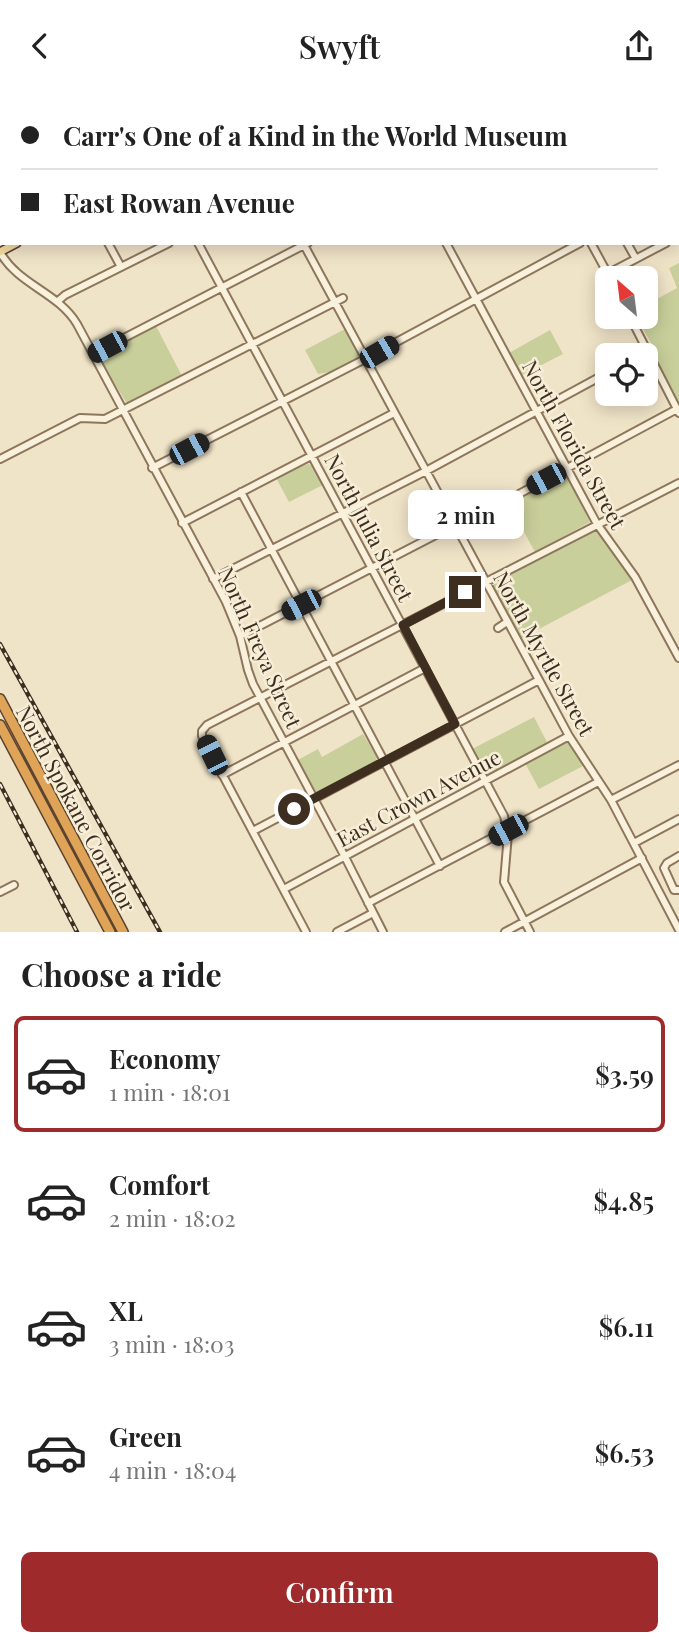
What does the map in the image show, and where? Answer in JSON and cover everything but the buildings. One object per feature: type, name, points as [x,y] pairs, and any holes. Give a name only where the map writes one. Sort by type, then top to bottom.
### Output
[{"type":"highway","name":"North Spokane Corridor","points":[[0,699],[123,932]]},
{"type":"highway","name":"North Spokane Corridor","points":[[0,725],[109,932]]},
{"type":"street","points":[[109,245],[121,267]]},
{"type":"street","points":[[58,301],[165,245]]},
{"type":"street","name":"North Julia Street","points":[[199,245],[486,781],[508,830]]},
{"type":"street","points":[[93,354],[303,245]]},
{"type":"street","name":"North Myrtle Street","points":[[306,245],[569,736],[611,800],[679,930]]},
{"type":"street","name":"North Florida Street","points":[[447,245],[597,524],[635,577],[679,658]]},
{"type":"street","points":[[152,468],[365,359],[576,245]]},
{"type":"street","points":[[592,245],[603,266]]},
{"type":"street","points":[[628,245],[636,259]]},
{"type":"street","points":[[624,266],[662,245]]},
{"type":"street","name":"North Freya Street","points":[[0,252],[16,274],[58,301],[72,316],[213,579],[240,636],[248,670],[260,697],[383,932]]},
{"type":"street","points":[[0,459],[80,418],[99,420],[122,410],[343,298]]},
{"type":"street","points":[[240,636],[455,525],[463,524],[678,411],[658,371]]},
{"type":"street","points":[[213,579],[426,471],[595,380]]},
{"type":"street","points":[[182,523],[394,413]]},
{"type":"street","points":[[306,932],[222,775],[202,731],[206,725],[679,483]]},
{"type":"street","points":[[241,492],[440,866]]},
{"type":"street","points":[[498,628],[508,622]]},
{"type":"street","points":[[222,775],[425,668]]},
{"type":"street","points":[[253,831],[539,680]]},
{"type":"street","name":"East Crown Avenue","points":[[284,889],[569,736]]},
{"type":"street","points":[[611,800],[679,765]]},
{"type":"street","points":[[368,904],[598,782]]},
{"type":"street","points":[[634,843],[679,819]]},
{"type":"street","points":[[508,830],[504,881],[530,932]]},
{"type":"street","points":[[679,856],[667,863],[664,869],[674,890],[679,890]]},
{"type":"street","points":[[506,932],[642,858]]},
{"type":"street","points":[[0,892],[14,885]]},
{"type":"street","points":[[337,932],[373,913]]},
{"type":"green space","points":[[679,263],[679,408],[658,369],[658,343],[651,343],[643,329],[658,329],[658,298],[677,288],[669,268]]},
{"type":"green space","points":[[155,324],[182,376],[129,403],[126,402],[98,357]]},
{"type":"green space","points":[[345,329],[358,357],[336,371],[318,374],[305,350]]},
{"type":"green space","points":[[550,330],[563,354],[520,376],[507,354]]},
{"type":"green space","points":[[309,464],[323,485],[289,502],[275,476]]},
{"type":"green space","points":[[562,474],[567,476],[590,522],[535,552],[523,530],[509,537],[495,510]]},
{"type":"green space","points":[[595,530],[634,579],[520,639],[493,588],[494,581]]},
{"type":"green space","points":[[534,717],[548,744],[491,775],[485,774],[472,749]]},
{"type":"green space","points":[[363,734],[377,757],[376,762],[318,793],[313,791],[296,761],[318,749],[322,757]]},
{"type":"green space","points":[[566,741],[570,742],[583,766],[539,789],[525,763]]},
{"type":"railway","points":[[0,644],[160,932]]},
{"type":"railway","points":[[0,784],[77,932]]},
{"type":"route","points":[[294,809],[455,724],[403,625],[465,592]]}]
